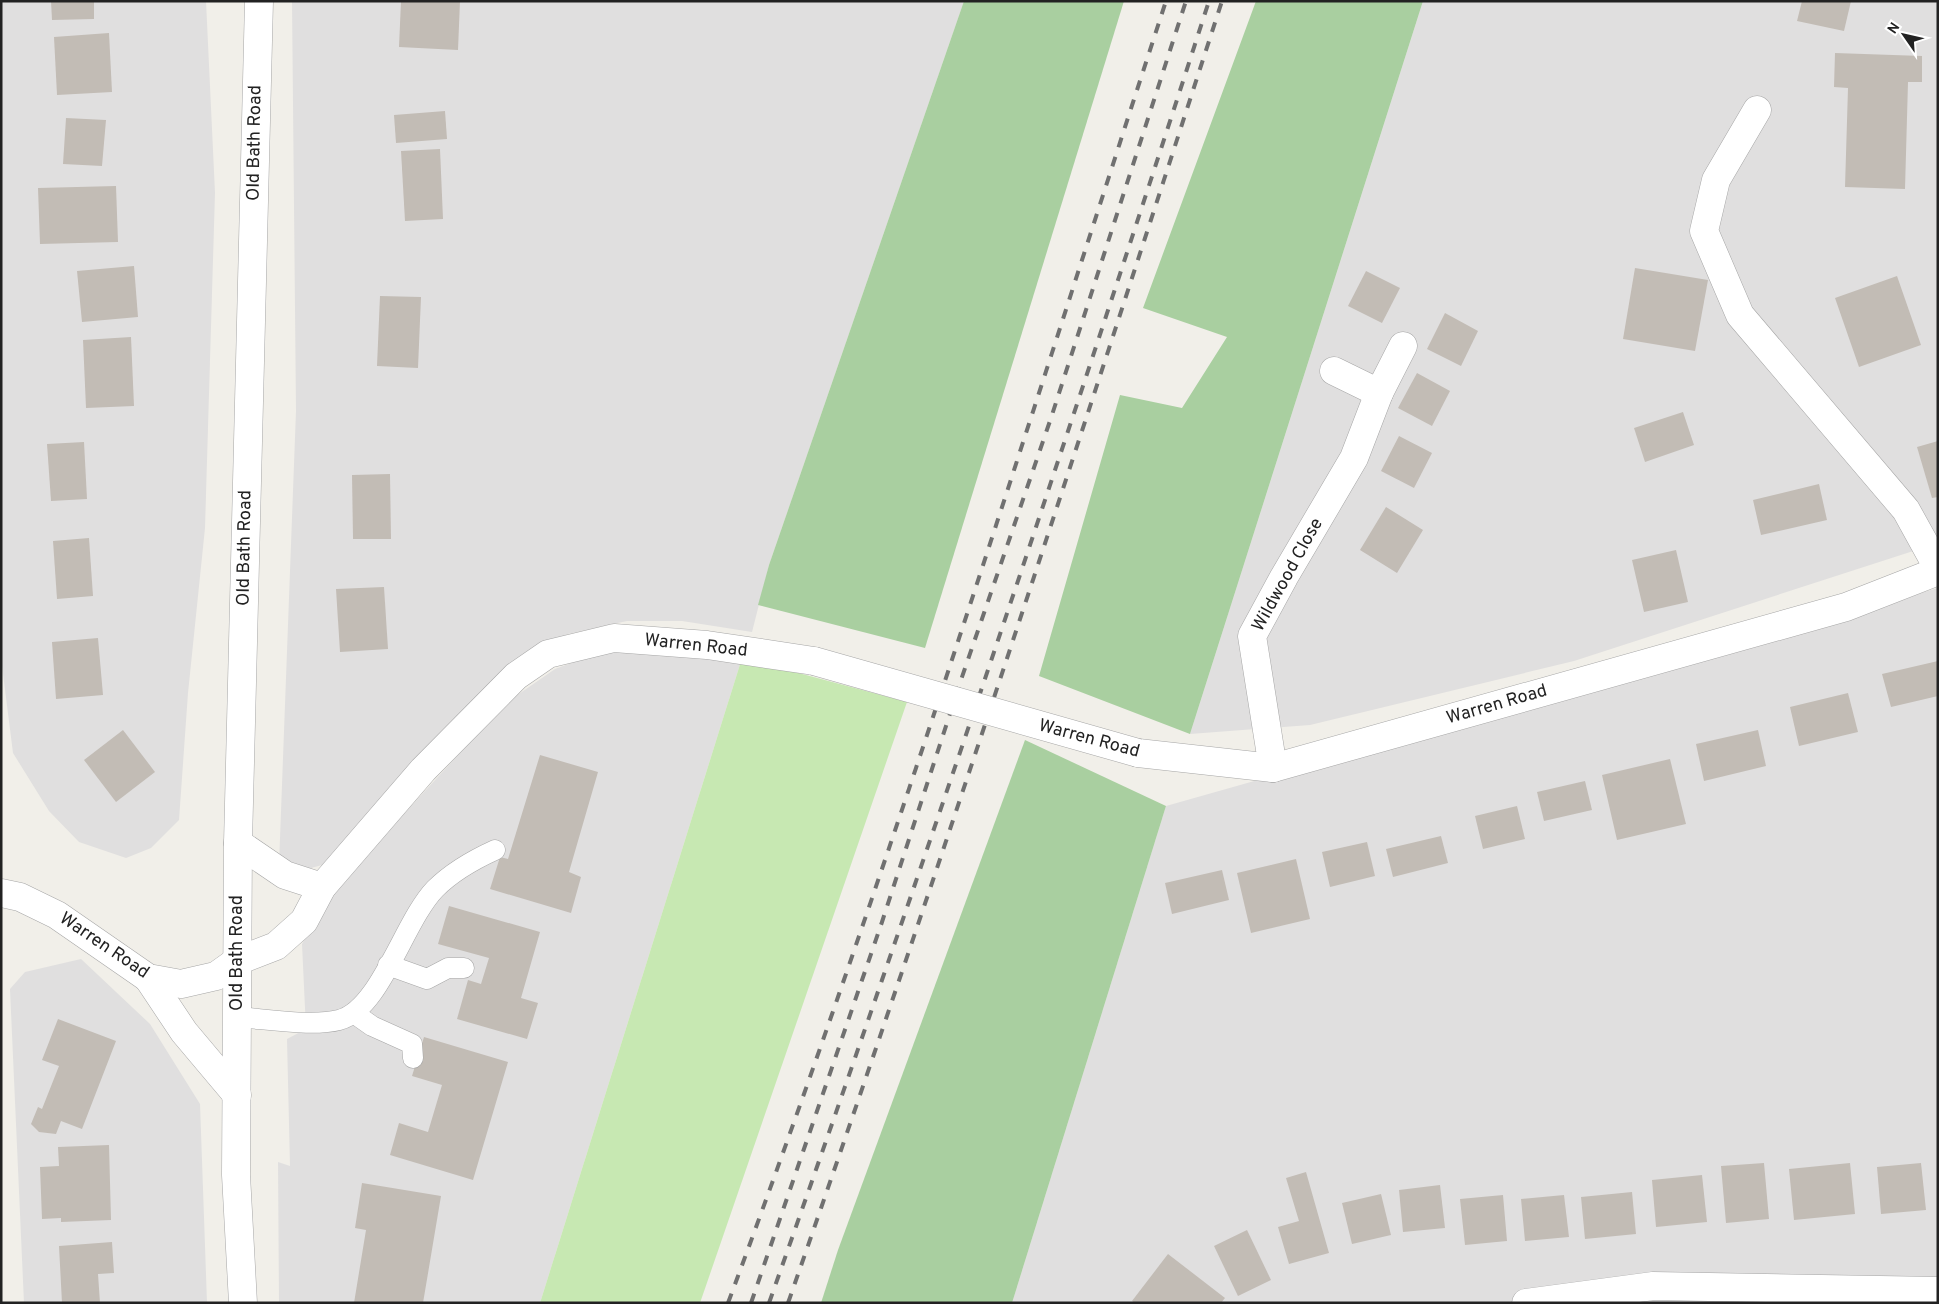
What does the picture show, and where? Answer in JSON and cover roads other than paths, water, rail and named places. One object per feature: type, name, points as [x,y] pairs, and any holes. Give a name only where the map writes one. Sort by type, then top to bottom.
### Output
[{"type":"street","name":"Old Bath Road","points":[[243,1303],[236,1175],[238,842],[259,1]]},
{"type":"street","points":[[1757,110],[1716,180],[1704,231],[1740,315],[1906,510],[1938,570]]},
{"type":"street","name":"Wildwood Close","points":[[1273,768],[1252,636],[1284,577],[1354,458],[1379,393],[1403,346]]},
{"type":"street","points":[[1334,371],[1379,393]]},
{"type":"street","name":"Warren Road","points":[[1,893],[20,897],[57,914],[148,978],[181,984],[216,976],[238,961],[276,946],[304,921],[322,887],[423,770],[516,676],[548,654],[614,638],[707,645],[814,661],[1138,754],[1273,768],[1846,607],[1938,570]]},
{"type":"street","points":[[238,842],[284,875],[322,887]]},
{"type":"street","points":[[148,978],[184,1032],[237,1095]]},
{"type":"street","points":[[1526,1303],[1653,1286],[1938,1291]]},
{"type":"lane","points":[[237,1017],[323,1022],[339,1020],[355,1014],[368,1000],[408,928],[434,889],[462,865],[495,850]]},
{"type":"lane","points":[[388,965],[427,979],[448,968],[464,968]]},
{"type":"lane","points":[[355,1014],[372,1026],[412,1044],[413,1058]]},
{"type":"railway","points":[[728,1303],[844,980],[954,654],[1166,1]]},
{"type":"railway","points":[[751,1303],[882,922],[962,677],[1051,418],[1186,1]]},
{"type":"railway","points":[[769,1303],[994,654],[1209,1]]},
{"type":"railway","points":[[788,1303],[1063,490],[1222,1]]}]
